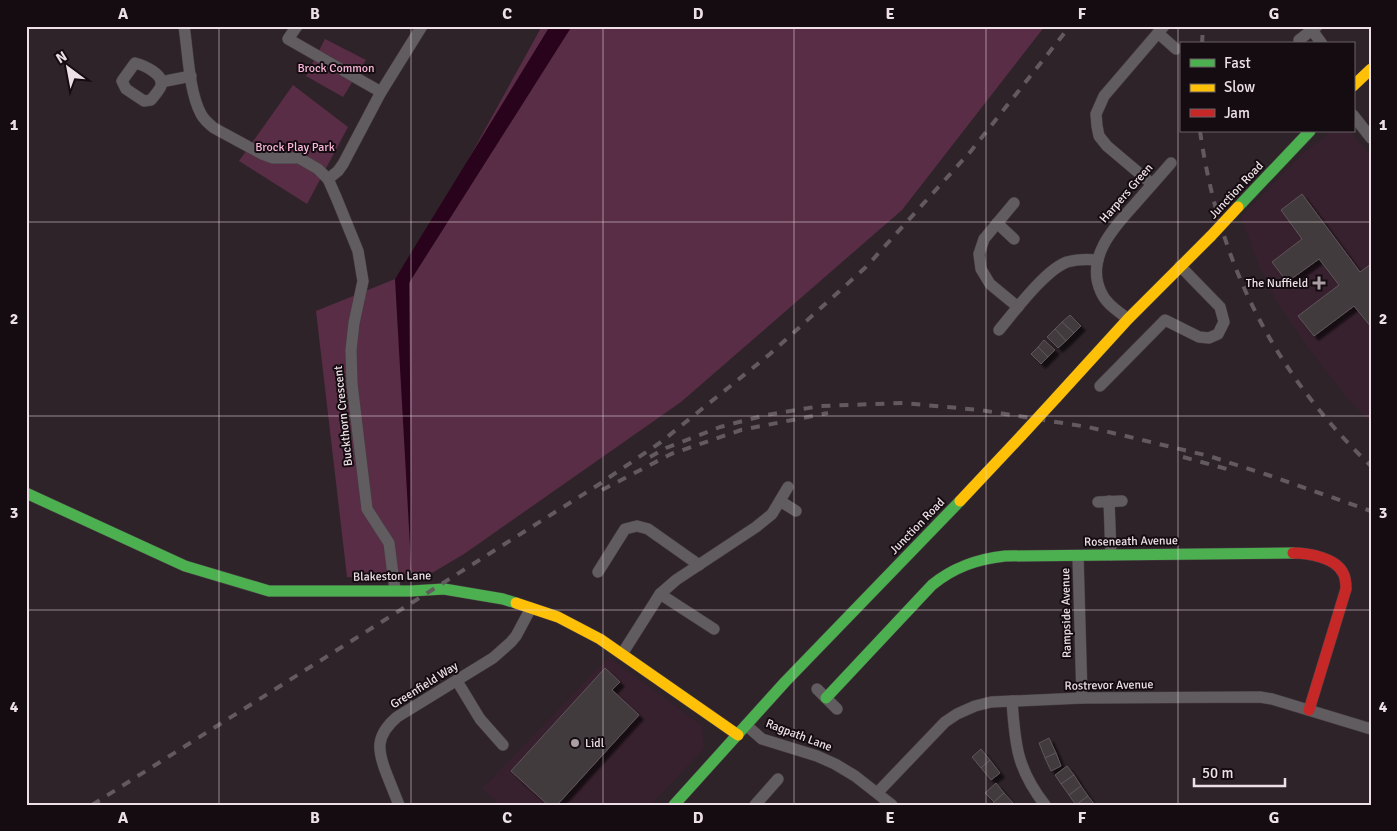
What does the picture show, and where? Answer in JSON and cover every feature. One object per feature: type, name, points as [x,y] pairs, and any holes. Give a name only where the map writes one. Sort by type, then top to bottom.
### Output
[{"type":"street","name":"Buckthorn Crescent","points":[[184,26],[191,76],[201,115],[208,123],[262,154],[273,158],[299,158],[318,169],[328,180],[358,250],[363,281],[350,350],[352,384],[367,509],[389,543],[395,590]]},
{"type":"street","points":[[297,26],[288,39],[381,92]]},
{"type":"street","points":[[328,180],[343,164],[381,92],[422,26]]},
{"type":"street","points":[[1298,40],[1315,28],[1321,42]]},
{"type":"street","points":[[1152,184],[1107,146],[1100,136],[1096,114],[1104,96],[1161,30],[1176,49]]},
{"type":"street","points":[[1354,85],[1371,69]]},
{"type":"street","points":[[161,82],[191,76]]},
{"type":"street","points":[[1354,116],[1371,138]]},
{"type":"street","name":"Junction Road","points":[[674,805],[785,682],[995,465],[1128,319],[1211,236],[1309,132]]},
{"type":"street","name":"Harpers Green","points":[[1128,319],[1106,301],[1100,291],[1096,268],[1098,260],[1103,244],[1113,228],[1171,163]]},
{"type":"street","points":[[1014,203],[984,239],[979,254],[981,269],[990,284],[1018,307]]},
{"type":"street","points":[[997,223],[1014,239]]},
{"type":"street","points":[[999,330],[1047,274],[1066,262],[1085,259],[1098,260]]},
{"type":"street","points":[[1100,386],[1165,320],[1198,337],[1209,338],[1218,334],[1224,322],[1220,307],[1180,266]]},
{"type":"street","points":[[622,654],[660,594],[676,580],[756,527],[772,514],[788,487]]},
{"type":"street","name":"Blakeston Lane","points":[[26,493],[185,566],[269,591],[411,591],[444,589],[503,599],[558,617],[600,638],[738,735]]},
{"type":"street","points":[[1111,555],[1103,502],[1122,500]]},
{"type":"street","points":[[780,501],[796,511]]},
{"type":"street","points":[[598,572],[625,529],[637,526],[648,529],[699,565]]},
{"type":"street","name":"Roseneath Avenue","points":[[826,698],[932,585],[952,570],[973,561],[1005,556],[1298,553],[1333,562],[1344,572],[1346,580],[1346,588],[1309,710]]},
{"type":"street","name":"Rampside Avenue","points":[[1078,556],[1082,698]]},
{"type":"street","points":[[660,594],[714,629]]},
{"type":"street","name":"Greenfield Way","points":[[399,805],[380,757],[381,740],[390,723],[493,658],[520,631],[531,608]]},
{"type":"street","points":[[457,681],[480,719],[504,745]]},
{"type":"street","points":[[817,689],[837,709]]},
{"type":"street","name":"Rostrevor Avenue","points":[[878,792],[935,731],[946,722],[957,714],[975,706],[991,702],[1082,698],[1260,698],[1272,699],[1371,729]]},
{"type":"street","points":[[1012,701],[1015,740],[1019,758],[1025,775],[1045,805]]},
{"type":"street","name":"Ragpath Lane","points":[[746,725],[762,739],[817,756],[835,764],[878,792],[892,805]]},
{"type":"street","points":[[755,805],[778,779]]},
{"type":"shaded area","points":[[550,26],[572,26],[409,283],[412,581],[395,279]]},
{"type":"shaded area","name":"The Nuffield","points":[[1331,132],[1350,132],[1371,156],[1371,423],[1348,399],[1307,346],[1276,300],[1260,267],[1241,217],[1300,156]]},
{"type":"shaded area","points":[[609,657],[702,726],[704,748],[651,805],[501,805],[482,789]]},
{"type":"green space","points":[[542,26],[1045,26],[902,210],[681,402],[464,554],[427,576],[427,581],[347,577],[316,311],[395,279],[442,207]]},
{"type":"green space","name":"Brock Common","points":[[325,39],[366,60],[343,97],[306,76]]},
{"type":"green space","name":"Brock Play Park","points":[[293,85],[348,127],[307,204],[239,161]]},
{"type":"building","points":[[1302,194],[1360,272],[1371,264],[1371,327],[1354,306],[1314,336],[1298,316],[1339,285],[1319,259],[1287,282],[1272,262],[1302,239],[1281,210]]},
{"type":"building","points":[[1070,315],[1081,326],[1074,333],[1062,322]]},
{"type":"building","points":[[1062,322],[1074,333],[1066,341],[1055,329]]},
{"type":"building","points":[[1055,329],[1066,341],[1058,348],[1047,337]]},
{"type":"building","points":[[1044,340],[1055,350],[1048,357],[1038,347]]},
{"type":"building","points":[[1038,347],[1048,357],[1041,364],[1031,354]]},
{"type":"building","name":"Lidl","points":[[605,668],[620,682],[612,690],[639,715],[557,805],[548,805],[511,771]]},
{"type":"building","points":[[1049,738],[1056,753],[1045,758],[1039,743]]},
{"type":"building","points":[[981,749],[990,760],[981,768],[972,757]]},
{"type":"building","points":[[1056,753],[1061,766],[1051,771],[1045,758]]},
{"type":"building","points":[[990,760],[1000,773],[991,780],[981,768]]},
{"type":"building","points":[[1067,766],[1074,775],[1061,784],[1055,775]]},
{"type":"building","points":[[1074,775],[1081,786],[1069,795],[1061,784]]},
{"type":"building","points":[[996,783],[1004,793],[994,802],[985,793]]},
{"type":"building","points":[[1081,786],[1088,796],[1076,805],[1069,795]]},
{"type":"building","points":[[1004,793],[1013,803],[1010,805],[995,805],[993,803]]},
{"type":"building","points":[[1088,796],[1095,805],[1076,805]]},
{"type":"railway","points":[[92,805],[598,485],[661,442],[770,354],[866,267],[971,151],[1070,26]]},
{"type":"railway","points":[[1202,42],[1203,26]]},
{"type":"railway","points":[[1200,132],[1209,180],[1221,226],[1237,271],[1256,314],[1279,354],[1306,393],[1371,466]]},
{"type":"railway","points":[[650,457],[666,448],[720,427],[766,415],[821,406],[903,403],[980,410],[1088,427],[1209,456],[1371,511]]},
{"type":"railway","points":[[602,490],[671,454],[741,430],[828,413]]},
{"type":"railway","points":[[1183,457],[1234,471]]},
{"type":"traffic: fast","points":[[1238,207],[1309,132]]},
{"type":"traffic: fast","points":[[26,493],[185,566],[269,591],[411,591],[444,589],[516,603]]},
{"type":"traffic: fast","points":[[674,805],[785,682],[960,501]]},
{"type":"traffic: fast","points":[[826,698],[932,585],[949,573],[975,562],[1005,556],[1293,553]]},
{"type":"traffic: slow","points":[[1354,85],[1371,69]]},
{"type":"traffic: slow","points":[[1211,236],[1238,207]]},
{"type":"traffic: slow","points":[[1056,398],[1128,319],[1211,236]]},
{"type":"traffic: slow","points":[[1022,435],[1056,398]]},
{"type":"traffic: slow","points":[[960,501],[1022,435]]},
{"type":"traffic: slow","points":[[516,603],[558,617],[600,639],[738,735]]},
{"type":"traffic: jam","points":[[1293,553],[1314,555],[1328,560],[1343,573],[1346,583],[1346,589],[1309,710]]},
{"type":"place","name":"The Nuffield","points":[[1319,283]]},
{"type":"place","name":"Lidl","points":[[575,743]]}]
